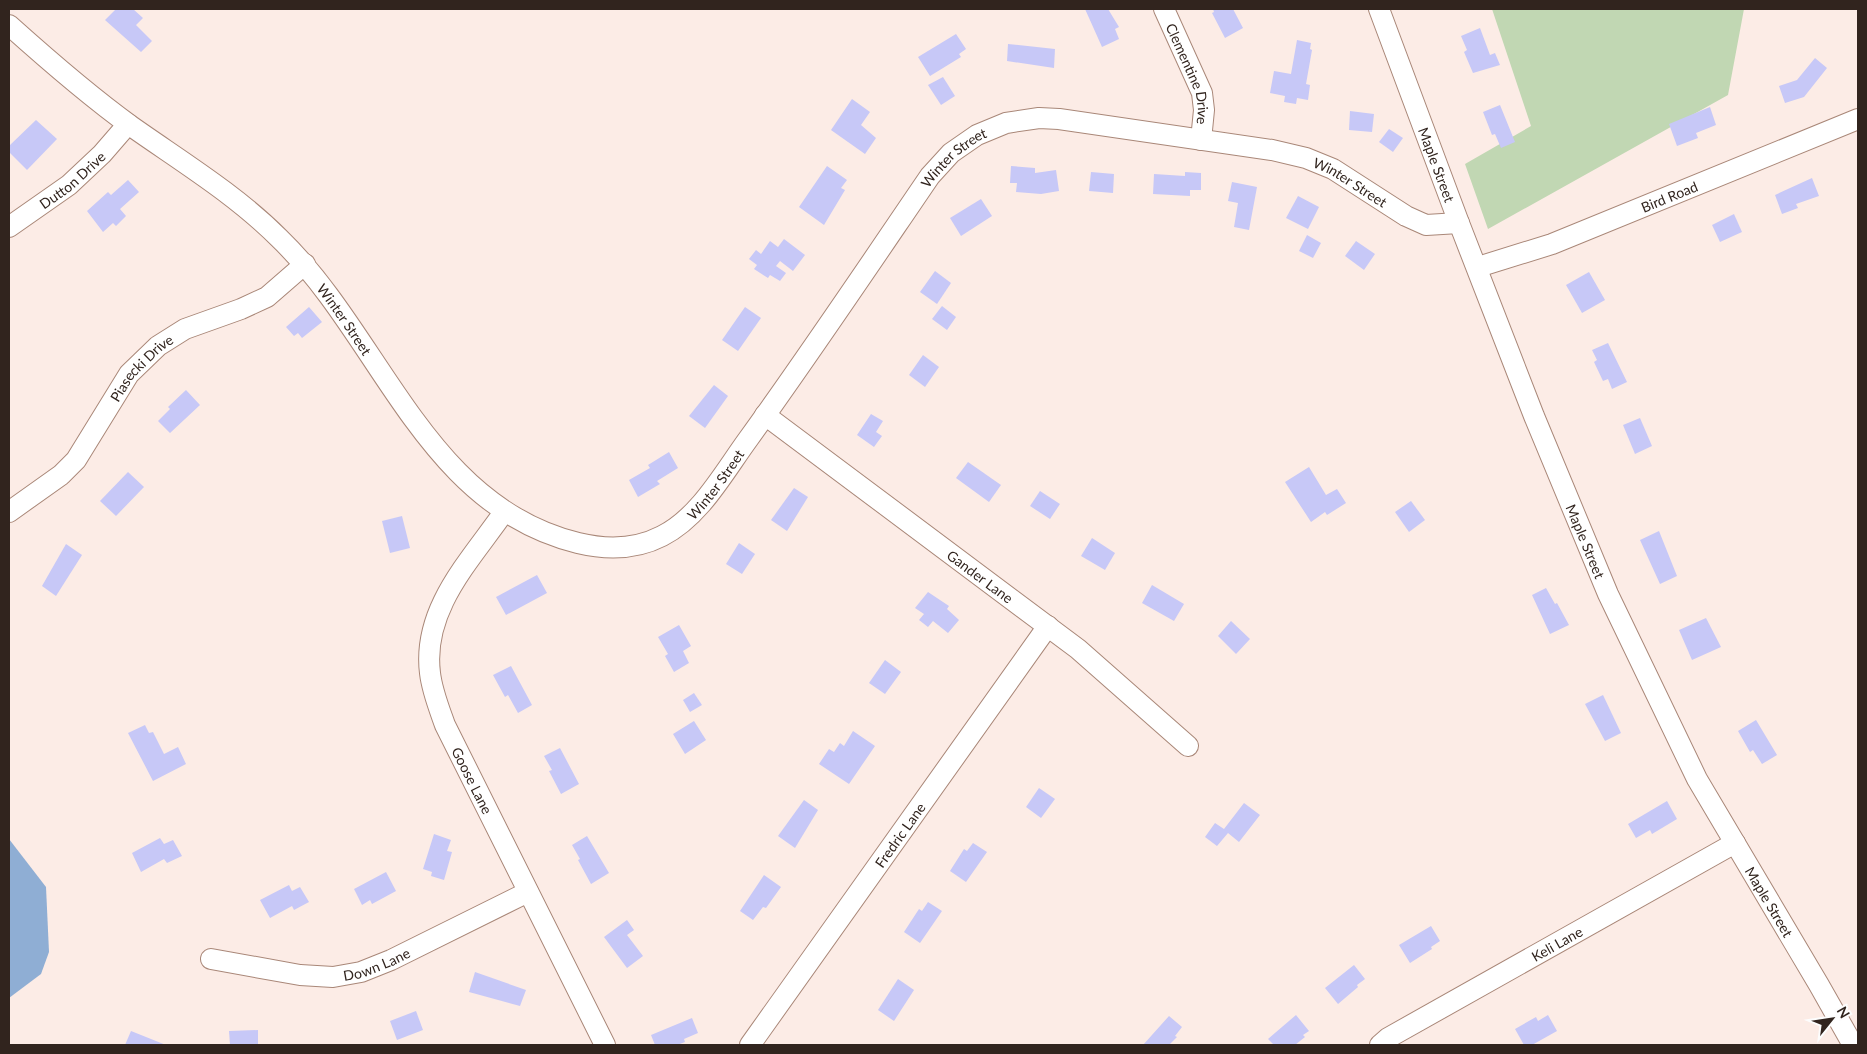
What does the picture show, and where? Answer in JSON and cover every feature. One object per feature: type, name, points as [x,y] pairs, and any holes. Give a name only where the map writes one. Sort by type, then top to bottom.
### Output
[{"type":"street","name":"Clementine Drive","points":[[1164,9],[1202,93],[1204,110],[1201,140]]},
{"type":"street","name":"Maple Street","points":[[1379,9],[1459,223],[1592,559],[1697,779],[1819,985],[1852,1045]]},
{"type":"street","name":"Winter Street","points":[[9,25],[128,124],[230,195],[256,216],[305,264],[349,322],[428,439],[456,472],[504,512],[564,540],[595,547],[621,548],[647,543],[678,526],[703,502],[930,176],[963,143],[990,128],[1006,122],[1039,118],[1059,119],[1272,150],[1306,158],[1347,176],[1406,216],[1426,225],[1459,223]]},
{"type":"street","name":"Bird Road","points":[[1478,267],[1552,244],[1858,119]]},
{"type":"street","name":"Dutton Drive","points":[[9,227],[69,186],[102,154],[128,124]]},
{"type":"street","name":"Piasecki Drive","points":[[9,512],[61,475],[76,460],[108,405],[130,374],[158,346],[185,329],[241,309],[267,297],[305,264]]},
{"type":"street","name":"Gander Lane","points":[[765,415],[1078,648],[1188,746]]},
{"type":"street","name":"Goose Lane","points":[[504,512],[447,593],[436,616],[430,637],[429,660],[436,698],[445,725],[605,1045]]},
{"type":"street","name":"Fredric Lane","points":[[750,1045],[1048,626]]},
{"type":"street","name":"Keli Lane","points":[[1380,1045],[1388,1038],[1735,843]]},
{"type":"street","name":"Down Lane","points":[[211,959],[300,975],[333,977],[361,972],[391,960],[528,892]]},
{"type":"green space","points":[[1492,9],[1744,9],[1728,95],[1488,229],[1465,164],[1531,126]]},
{"type":"water","points":[[9,839],[46,887],[49,952],[41,974],[9,998]]},
{"type":"building","points":[[116,9],[133,9],[143,18],[136,25],[152,41],[141,52],[105,20]]},
{"type":"building","points":[[1085,9],[1108,9],[1119,27],[1115,29],[1119,39],[1102,47]]},
{"type":"building","points":[[1213,9],[1233,9],[1243,28],[1225,38],[1212,13],[1214,12]]},
{"type":"building","points":[[1480,28],[1490,55],[1495,53],[1500,65],[1473,73],[1464,52],[1467,50],[1461,36]]},
{"type":"building","points":[[956,34],[966,49],[959,54],[961,57],[930,76],[918,57]]},
{"type":"building","points":[[1297,40],[1311,43],[1310,49],[1312,50],[1306,84],[1310,85],[1308,100],[1297,98],[1296,104],[1284,102],[1285,96],[1270,93],[1274,71],[1291,74]]},
{"type":"building","points":[[1008,44],[1055,49],[1054,68],[1007,61]]},
{"type":"building","points":[[1815,58],[1827,68],[1804,97],[1785,103],[1779,86],[1797,80]]},
{"type":"building","points":[[943,77],[955,96],[941,105],[928,85]]},
{"type":"building","points":[[852,99],[870,112],[861,125],[876,138],[865,154],[831,130]]},
{"type":"building","points":[[1500,105],[1515,142],[1501,148],[1495,134],[1492,135],[1483,112]]},
{"type":"building","points":[[1710,107],[1716,125],[1696,133],[1698,138],[1677,146],[1669,124]]},
{"type":"building","points":[[1350,111],[1374,114],[1372,132],[1349,130]]},
{"type":"building","points":[[36,120],[57,139],[27,170],[9,152],[9,146]]},
{"type":"building","points":[[1389,129],[1403,138],[1393,152],[1379,142]]},
{"type":"building","points":[[827,166],[847,180],[841,188],[845,190],[824,225],[799,207]]},
{"type":"building","points":[[1011,166],[1035,168],[1035,173],[1056,170],[1059,191],[1041,194],[1016,192],[1017,183],[1010,183]]},
{"type":"building","points":[[1091,172],[1114,174],[1113,193],[1089,191]]},
{"type":"building","points":[[1185,172],[1201,173],[1201,190],[1190,190],[1190,196],[1153,194],[1154,174],[1185,176]]},
{"type":"building","points":[[1812,178],[1819,196],[1796,204],[1798,208],[1782,214],[1775,195]]},
{"type":"building","points":[[128,180],[139,192],[120,209],[126,216],[116,226],[113,223],[103,232],[87,211],[108,192],[111,195]]},
{"type":"building","points":[[1232,182],[1257,187],[1249,230],[1234,227],[1238,203],[1228,201]]},
{"type":"building","points":[[1298,196],[1319,207],[1308,229],[1286,218]]},
{"type":"building","points":[[981,199],[992,216],[961,236],[950,218]]},
{"type":"building","points":[[1734,214],[1742,232],[1720,242],[1712,225]]},
{"type":"building","points":[[1307,235],[1321,243],[1313,258],[1299,251]]},
{"type":"building","points":[[784,239],[805,255],[793,271],[780,261],[776,266],[786,273],[780,281],[770,275],[768,278],[754,269],[757,265],[749,259],[756,250],[761,254],[770,241],[778,247]]},
{"type":"building","points":[[1356,241],[1375,254],[1364,270],[1345,256]]},
{"type":"building","points":[[935,271],[951,283],[937,304],[920,292]]},
{"type":"building","points":[[1589,272],[1605,300],[1582,313],[1566,285]]},
{"type":"building","points":[[942,306],[956,317],[947,330],[932,319]]},
{"type":"building","points":[[309,307],[322,322],[302,338],[298,333],[294,336],[286,327]]},
{"type":"building","points":[[745,307],[761,318],[738,351],[722,340]]},
{"type":"building","points":[[1608,343],[1627,382],[1612,389],[1608,379],[1603,381],[1594,362],[1597,360],[1592,350]]},
{"type":"building","points":[[923,355],[939,367],[925,387],[909,375]]},
{"type":"building","points":[[714,385],[728,396],[705,428],[689,416]]},
{"type":"building","points":[[186,390],[200,405],[170,433],[158,421],[170,409],[168,407]]},
{"type":"building","points":[[871,414],[883,421],[876,432],[882,436],[874,447],[857,435]]},
{"type":"building","points":[[1640,418],[1652,446],[1635,454],[1623,425]]},
{"type":"building","points":[[669,452],[678,468],[657,481],[660,484],[638,497],[629,480],[650,468],[648,465]]},
{"type":"building","points":[[968,462],[1001,485],[989,502],[956,478]]},
{"type":"building","points":[[1309,467],[1326,495],[1337,489],[1346,503],[1327,515],[1325,512],[1311,522],[1285,482]]},
{"type":"building","points":[[128,472],[144,487],[116,516],[100,501]]},
{"type":"building","points":[[794,488],[808,497],[787,531],[771,520]]},
{"type":"building","points":[[1040,491],[1060,504],[1050,519],[1030,506]]},
{"type":"building","points":[[1411,501],[1425,520],[1409,532],[1395,512]]},
{"type":"building","points":[[402,516],[410,548],[390,553],[382,521]]},
{"type":"building","points":[[1659,531],[1677,576],[1660,584],[1640,540]]},
{"type":"building","points":[[1092,538],[1115,553],[1105,570],[1081,556]]},
{"type":"building","points":[[739,543],[755,554],[742,574],[726,564]]},
{"type":"building","points":[[66,544],[82,555],[56,596],[42,586]]},
{"type":"building","points":[[537,575],[547,593],[506,615],[496,597]]},
{"type":"building","points":[[1152,585],[1184,604],[1174,621],[1142,603]]},
{"type":"building","points":[[1546,588],[1569,625],[1550,634],[1532,595]]},
{"type":"building","points":[[928,592],[949,606],[947,609],[959,620],[948,633],[933,621],[928,627],[919,620],[924,614],[915,608]]},
{"type":"building","points":[[1706,618],[1721,647],[1692,660],[1679,630]]},
{"type":"building","points":[[1231,621],[1250,639],[1236,654],[1218,636]]},
{"type":"building","points":[[679,625],[691,646],[683,651],[689,663],[674,672],[665,656],[668,654],[658,637]]},
{"type":"building","points":[[885,660],[901,672],[885,694],[869,683]]},
{"type":"building","points":[[511,666],[532,705],[518,713],[508,695],[505,697],[493,675]]},
{"type":"building","points":[[694,693],[702,705],[690,712],[683,700]]},
{"type":"building","points":[[1603,695],[1621,733],[1605,741],[1585,704]]},
{"type":"building","points":[[1756,720],[1777,755],[1762,764],[1753,750],[1750,752],[1738,731]]},
{"type":"building","points":[[694,721],[706,740],[685,754],[673,734]]},
{"type":"building","points":[[145,725],[149,733],[153,732],[164,754],[178,747],[186,764],[153,781],[128,733]]},
{"type":"building","points":[[853,731],[875,746],[849,784],[819,764],[829,749],[834,752],[840,743],[844,746]]},
{"type":"building","points":[[560,748],[579,784],[561,794],[549,771],[552,770],[544,756]]},
{"type":"building","points":[[1039,788],[1055,799],[1041,818],[1026,807]]},
{"type":"building","points":[[804,800],[818,810],[795,848],[778,836]]},
{"type":"building","points":[[1667,801],[1677,819],[1652,834],[1650,830],[1636,838],[1628,824]]},
{"type":"building","points":[[1244,803],[1260,815],[1239,842],[1228,833],[1217,846],[1205,837],[1215,823],[1224,829]]},
{"type":"building","points":[[434,834],[451,840],[447,851],[452,852],[444,880],[431,876],[432,872],[423,869]]},
{"type":"building","points":[[587,836],[609,873],[591,884],[572,845]]},
{"type":"building","points":[[160,838],[164,844],[173,840],[182,856],[167,863],[164,859],[141,872],[132,853]]},
{"type":"building","points":[[973,843],[987,852],[966,882],[950,871],[964,849],[967,851]]},
{"type":"building","points":[[386,872],[396,891],[372,904],[370,900],[362,905],[354,889]]},
{"type":"building","points":[[764,875],[781,887],[766,908],[763,907],[753,920],[740,911]]},
{"type":"building","points":[[289,885],[292,891],[300,887],[309,902],[294,910],[292,906],[270,918],[260,900]]},
{"type":"building","points":[[928,902],[942,911],[920,943],[904,932],[919,909],[922,911]]},
{"type":"building","points":[[627,920],[634,930],[627,935],[643,956],[627,968],[604,937]]},
{"type":"building","points":[[1431,926],[1440,941],[1431,947],[1432,949],[1410,963],[1399,945]]},
{"type":"building","points":[[1354,965],[1365,979],[1338,1004],[1325,988]]},
{"type":"building","points":[[475,972],[526,990],[520,1006],[469,992]]},
{"type":"building","points":[[898,979],[914,990],[894,1021],[878,1010]]},
{"type":"building","points":[[416,1011],[423,1030],[397,1040],[390,1021]]},
{"type":"building","points":[[1296,1015],[1309,1031],[1303,1035],[1305,1037],[1295,1045],[1274,1045],[1268,1039]]},
{"type":"building","points":[[1548,1015],[1557,1031],[1532,1045],[1524,1045],[1515,1029],[1536,1017],[1538,1021]]},
{"type":"building","points":[[1169,1016],[1182,1027],[1175,1036],[1177,1037],[1169,1045],[1143,1045]]},
{"type":"building","points":[[692,1018],[698,1033],[684,1039],[685,1042],[677,1045],[655,1045],[651,1035]]},
{"type":"building","points":[[258,1030],[258,1045],[230,1045],[229,1031]]},
{"type":"building","points":[[131,1031],[166,1045],[125,1045]]}]
